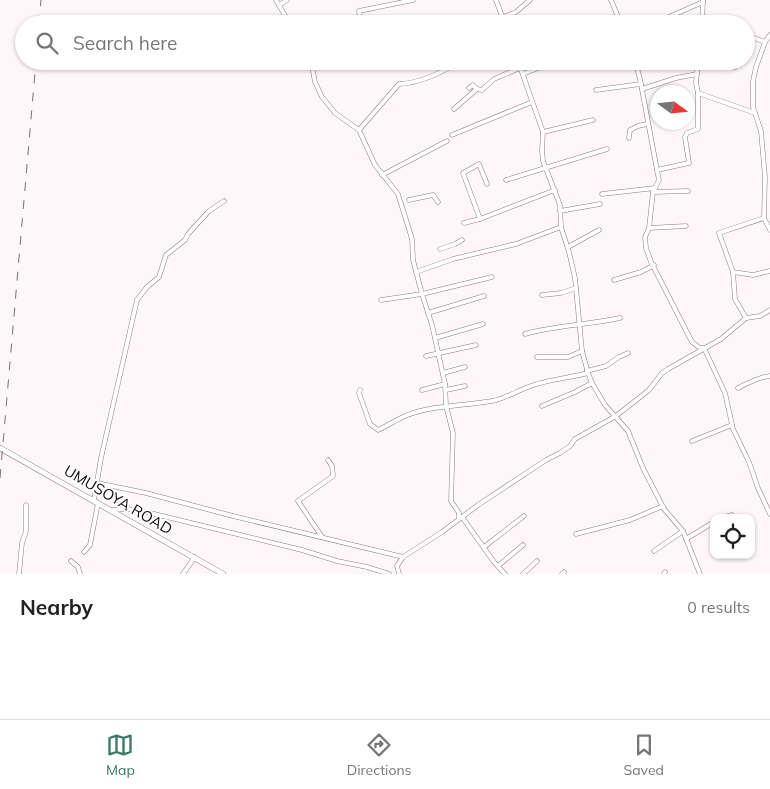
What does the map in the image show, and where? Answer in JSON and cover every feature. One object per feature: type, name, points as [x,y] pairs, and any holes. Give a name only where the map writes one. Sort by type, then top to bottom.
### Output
[{"type":"main road","name":"UMUSOYA ROAD","points":[[0,448],[223,574]]},
{"type":"street","points":[[276,0],[285,15]]},
{"type":"street","points":[[279,5],[287,0]]},
{"type":"street","points":[[359,15],[358,11],[413,0]]},
{"type":"street","points":[[496,0],[502,15]]},
{"type":"street","points":[[508,15],[516,12],[530,0]]},
{"type":"street","points":[[612,0],[618,15]]},
{"type":"street","points":[[674,15],[703,1],[702,15]]},
{"type":"street","points":[[770,35],[765,42],[753,81],[753,107],[761,131],[768,187],[764,218],[770,230]]},
{"type":"street","points":[[755,38],[765,42]]},
{"type":"street","points":[[313,70],[318,90],[326,104],[359,130],[375,165],[398,194],[412,239],[413,260],[443,373],[446,406],[452,433],[451,501],[460,518],[506,574]]},
{"type":"street","points":[[359,130],[399,84],[415,82],[445,70]]},
{"type":"street","points":[[469,88],[473,85],[477,89],[482,90],[494,78],[515,70]]},
{"type":"street","points":[[521,70],[543,132],[542,151],[555,190],[561,227],[568,247],[576,288],[582,351],[587,372],[605,405],[628,431],[663,506],[683,531],[700,574]]},
{"type":"street","points":[[523,74],[533,70]]},
{"type":"street","points":[[637,70],[659,180],[654,190],[649,228],[645,238],[646,248],[692,342],[696,346],[704,348]]},
{"type":"street","points":[[657,170],[688,163],[685,137],[687,133],[698,129],[697,70]]},
{"type":"street","points":[[596,90],[641,86],[697,74]]},
{"type":"street","points":[[454,108],[477,89]]},
{"type":"street","points":[[698,93],[755,113]]},
{"type":"street","points":[[452,135],[532,102]]},
{"type":"street","points":[[543,132],[593,120]]},
{"type":"street","points":[[629,138],[630,130],[647,124]]},
{"type":"street","points":[[382,175],[447,141]]},
{"type":"street","points":[[506,180],[607,149]]},
{"type":"street","points":[[480,219],[463,173],[479,164],[487,184]]},
{"type":"street","points":[[464,222],[480,219],[555,190]]},
{"type":"street","points":[[602,194],[654,190],[688,191]]},
{"type":"street","points":[[409,200],[433,195],[438,202]]},
{"type":"street","points":[[84,552],[90,545],[97,483],[136,300],[159,277],[166,255],[185,240],[188,234],[209,211],[224,201]]},
{"type":"street","points":[[560,212],[600,204]]},
{"type":"street","points":[[746,318],[735,299],[733,272],[720,234],[764,218]]},
{"type":"street","points":[[649,228],[686,226]]},
{"type":"street","points":[[416,272],[453,259],[516,244],[561,227]]},
{"type":"street","points":[[568,247],[599,230]]},
{"type":"street","points":[[440,249],[462,240]]},
{"type":"street","points":[[614,280],[641,272],[654,265]]},
{"type":"street","points":[[733,272],[753,274],[770,271]]},
{"type":"street","points":[[381,300],[422,294],[492,277]]},
{"type":"street","points":[[542,295],[561,293],[576,288]]},
{"type":"street","points":[[428,313],[484,296]]},
{"type":"street","points":[[398,574],[398,566],[403,557],[478,505],[546,460],[560,453],[570,446],[575,439],[616,416],[649,390],[662,373],[721,339],[746,318],[760,316],[770,310]]},
{"type":"street","points":[[525,334],[620,318]]},
{"type":"street","points":[[435,338],[483,324]]},
{"type":"street","points":[[426,356],[476,345]]},
{"type":"street","points":[[704,348],[725,393],[732,425],[770,514]]},
{"type":"street","points":[[537,358],[568,357],[582,351]]},
{"type":"street","points":[[360,390],[359,393],[370,424],[378,430],[405,416],[446,406],[464,406],[513,395],[527,387],[606,366],[628,353]]},
{"type":"street","points":[[443,373],[465,367]]},
{"type":"street","points":[[738,388],[764,376],[770,376]]},
{"type":"street","points":[[542,406],[592,383]]},
{"type":"street","points":[[422,390],[465,386]]},
{"type":"street","points":[[692,440],[732,425]]},
{"type":"street","points":[[322,537],[298,501],[333,476],[332,466],[328,460]]},
{"type":"street","points":[[97,483],[121,487],[403,557]]},
{"type":"street","points":[[19,574],[22,543],[26,532],[26,505]]},
{"type":"street","points":[[576,534],[630,520],[663,506]]},
{"type":"street","points":[[111,510],[128,509],[142,511],[302,550],[336,561],[367,566],[389,574]]},
{"type":"street","points":[[484,547],[524,516]]},
{"type":"street","points":[[686,539],[710,524]]},
{"type":"street","points":[[654,551],[683,531]]},
{"type":"street","points":[[498,566],[523,545]]},
{"type":"street","points":[[183,574],[195,558]]},
{"type":"street","points":[[71,561],[78,567],[80,574]]},
{"type":"street","points":[[523,574],[536,561]]},
{"type":"railway","points":[[40,15],[41,0]]},
{"type":"railway","points":[[0,478],[35,70]]}]
